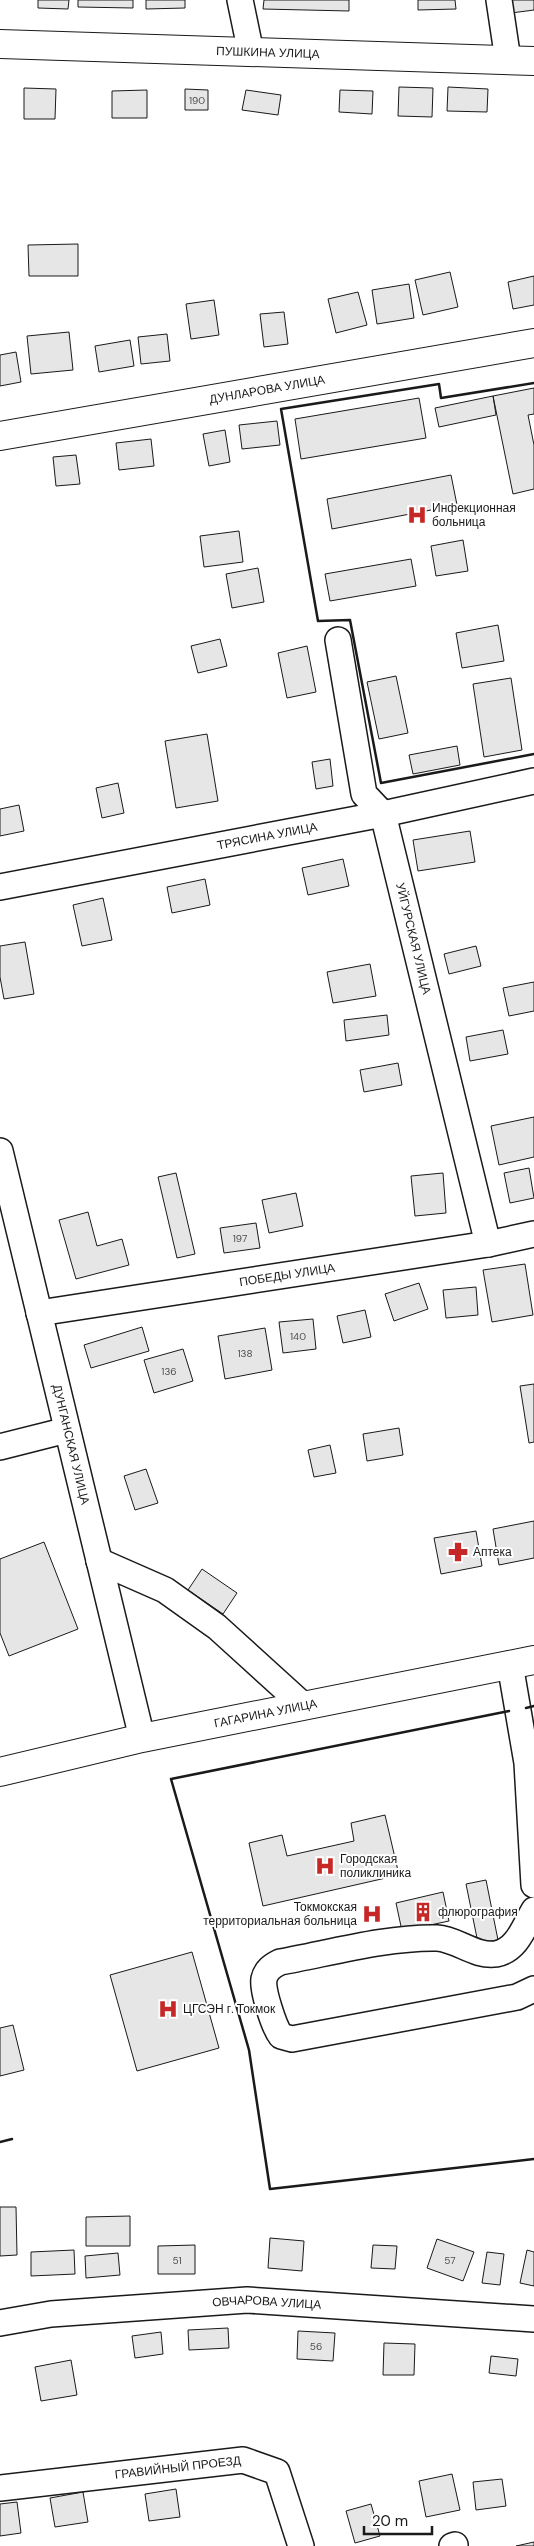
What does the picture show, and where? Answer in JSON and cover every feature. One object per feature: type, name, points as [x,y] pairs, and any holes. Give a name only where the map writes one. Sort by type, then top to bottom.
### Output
[{"type":"main road","name":"ПУШКИНА УЛИЦА","points":[[0,42],[521,60]]},
{"type":"main road","name":"ДУНЛАРОВА УЛИЦА","points":[[0,436],[534,343]]},
{"type":"main road","name":"ГАГАРИНА УЛИЦА","points":[[0,1772],[142,1738],[522,1662]]},
{"type":"street","points":[[240,0],[252,52]]},
{"type":"street","points":[[499,0],[521,60]]},
{"type":"street","name":"УЙГУРСКАЯ УЛИЦА","points":[[338,640],[364,794],[383,814],[488,1244]]},
{"type":"street","name":"ТРЯСИНА УЛИЦА","points":[[0,887],[383,814],[534,781]]},
{"type":"street","name":"ДУНГАНСКАЯ УЛИЦА","points":[[0,1151],[6,1197],[39,1313],[142,1738]]},
{"type":"street","name":"ПОБЕДЫ УЛИЦА","points":[[39,1313],[488,1244],[534,1234]]},
{"type":"street","points":[[0,1448],[68,1430]]},
{"type":"street","points":[[99,1561],[165,1590],[217,1627],[304,1706]]},
{"type":"street","points":[[522,1662],[531,1762],[534,1885]]},
{"type":"street","points":[[534,1910],[513,1947],[495,1954],[476,1951],[440,1938],[410,1938],[280,1962],[268,1969],[263,1981],[275,2028],[281,2036],[292,2039],[518,1997],[534,1989]]},
{"type":"street","name":"ОВЧАРОВА УЛИЦА","points":[[0,2323],[51,2314],[247,2300],[534,2319]]},
{"type":"street","name":"ГРАВИЙНЫЙ ПРОЕЗД","points":[[0,2488],[243,2460],[277,2472],[301,2546]]},
{"type":"building","points":[[38,0],[69,0],[68,9],[38,8]]},
{"type":"building","points":[[78,0],[133,0],[133,8],[78,7]]},
{"type":"building","points":[[146,0],[185,0],[185,8],[146,9]]},
{"type":"building","points":[[264,0],[349,0],[349,11],[263,9]]},
{"type":"building","points":[[418,0],[455,0],[456,9],[418,10]]},
{"type":"building","points":[[510,0],[534,0],[534,10],[511,13]]},
{"type":"building","points":[[399,87],[433,88],[432,117],[398,116]]},
{"type":"building","points":[[448,87],[488,89],[487,112],[447,111]]},
{"type":"building","points":[[24,88],[56,89],[55,119],[24,119]]},
{"type":"building","points":[[185,89],[208,90],[208,110],[185,110]]},
{"type":"building","points":[[147,90],[147,118],[112,118],[112,91]]},
{"type":"building","points":[[246,90],[281,95],[278,115],[242,110]]},
{"type":"building","points":[[340,90],[373,91],[372,114],[339,112]]},
{"type":"building","points":[[78,244],[78,276],[29,276],[28,245]]},
{"type":"building","points":[[450,272],[458,307],[423,315],[415,280]]},
{"type":"building","points":[[534,276],[534,305],[513,309],[508,282]]},
{"type":"building","points":[[409,284],[414,318],[377,324],[372,290]]},
{"type":"building","points":[[358,292],[367,325],[336,333],[328,299]]},
{"type":"building","points":[[214,300],[219,335],[191,339],[186,304]]},
{"type":"building","points":[[284,312],[288,344],[264,347],[260,314]]},
{"type":"building","points":[[69,332],[73,370],[31,374],[27,336]]},
{"type":"building","points":[[167,334],[170,361],[141,364],[138,337]]},
{"type":"building","points":[[130,340],[134,366],[99,372],[95,346]]},
{"type":"building","points":[[16,352],[21,382],[0,386],[0,355]]},
{"type":"building","points":[[534,388],[534,414],[528,415],[534,445],[534,489],[513,494],[493,396]]},
{"type":"building","points":[[493,396],[496,415],[439,427],[435,408]]},
{"type":"building","points":[[419,398],[426,438],[301,459],[295,419]]},
{"type":"building","points":[[277,421],[280,445],[242,449],[239,425]]},
{"type":"building","points":[[225,430],[230,462],[209,466],[203,434]]},
{"type":"building","points":[[151,439],[154,466],[119,470],[116,443]]},
{"type":"building","points":[[76,455],[80,484],[56,486],[53,457]]},
{"type":"building","points":[[451,475],[457,505],[332,529],[327,499]]},
{"type":"building","points":[[239,531],[243,562],[204,567],[200,536]]},
{"type":"building","points":[[463,540],[468,571],[436,576],[431,546]]},
{"type":"building","points":[[411,559],[416,586],[330,601],[325,574]]},
{"type":"building","points":[[258,568],[264,602],[232,608],[226,574]]},
{"type":"building","points":[[498,625],[504,661],[462,668],[456,633]]},
{"type":"building","points":[[220,639],[227,666],[198,673],[191,646]]},
{"type":"building","points":[[307,646],[316,692],[287,698],[278,653]]},
{"type":"building","points":[[396,676],[408,733],[379,739],[367,682]]},
{"type":"building","points":[[511,678],[522,750],[484,757],[473,684]]},
{"type":"building","points":[[207,734],[218,801],[176,808],[165,741]]},
{"type":"building","points":[[457,746],[460,765],[413,774],[409,755]]},
{"type":"building","points":[[330,759],[333,786],[316,789],[312,762]]},
{"type":"building","points":[[118,783],[124,813],[102,818],[96,788]]},
{"type":"building","points":[[19,805],[24,831],[0,836],[0,809]]},
{"type":"building","points":[[470,831],[475,862],[418,871],[413,840]]},
{"type":"building","points":[[343,859],[349,886],[308,895],[302,868]]},
{"type":"building","points":[[205,879],[210,905],[172,913],[167,887]]},
{"type":"building","points":[[103,898],[112,940],[82,946],[73,905]]},
{"type":"building","points":[[25,942],[34,994],[4,999],[0,977],[0,946]]},
{"type":"building","points":[[476,946],[481,966],[449,974],[444,954]]},
{"type":"building","points":[[370,964],[376,996],[333,1003],[327,972]]},
{"type":"building","points":[[534,982],[534,1011],[509,1016],[503,988]]},
{"type":"building","points":[[387,1015],[389,1035],[346,1041],[344,1020]]},
{"type":"building","points":[[503,1030],[508,1054],[470,1061],[466,1037]]},
{"type":"building","points":[[398,1063],[402,1085],[364,1092],[360,1070]]},
{"type":"building","points":[[534,1117],[534,1157],[499,1165],[491,1126]]},
{"type":"building","points":[[529,1168],[534,1198],[510,1203],[504,1173]]},
{"type":"building","points":[[176,1173],[195,1254],[177,1258],[158,1177]]},
{"type":"building","points":[[443,1173],[446,1213],[415,1216],[411,1176]]},
{"type":"building","points":[[296,1193],[303,1226],[269,1233],[262,1200]]},
{"type":"building","points":[[88,1212],[97,1246],[122,1239],[129,1265],[76,1279],[59,1220]]},
{"type":"building","points":[[256,1223],[260,1248],[224,1253],[220,1228]]},
{"type":"building","points":[[525,1264],[533,1315],[492,1322],[483,1270]]},
{"type":"building","points":[[419,1283],[428,1309],[394,1321],[385,1294]]},
{"type":"building","points":[[476,1287],[478,1315],[446,1318],[443,1290]]},
{"type":"building","points":[[365,1310],[371,1337],[343,1343],[337,1316]]},
{"type":"building","points":[[313,1319],[316,1349],[283,1353],[279,1322]]},
{"type":"building","points":[[142,1327],[149,1351],[91,1368],[84,1345]]},
{"type":"building","points":[[265,1328],[272,1370],[225,1379],[218,1336]]},
{"type":"building","points":[[183,1349],[193,1381],[154,1393],[144,1360]]},
{"type":"building","points":[[534,1384],[534,1442],[529,1443],[520,1386]]},
{"type":"building","points":[[399,1428],[403,1455],[367,1461],[363,1434]]},
{"type":"building","points":[[330,1445],[336,1473],[314,1477],[308,1450]]},
{"type":"building","points":[[146,1469],[158,1503],[135,1510],[124,1476]]},
{"type":"building","name":"Аптека","points":[[534,1521],[534,1558],[499,1565],[493,1529]]},
{"type":"building","name":"Аптека","points":[[476,1531],[482,1566],[441,1574],[434,1538]]},
{"type":"building","points":[[44,1542],[78,1629],[9,1656],[0,1633],[0,1559]]},
{"type":"building","points":[[202,1569],[237,1593],[223,1614],[188,1590]]},
{"type":"building","name":"Городская поликлиника","points":[[385,1815],[399,1875],[263,1906],[249,1843],[282,1835],[287,1856],[354,1841],[351,1823]]},
{"type":"building","points":[[486,1880],[498,1940],[478,1943],[466,1884]]},
{"type":"building","name":"флюрография","points":[[443,1892],[449,1921],[402,1931],[396,1903]]},
{"type":"building","points":[[192,1952],[219,2048],[137,2071],[110,1975]]},
{"type":"building","points":[[13,2025],[24,2070],[0,2076],[0,2028]]},
{"type":"building","points":[[0,2207],[16,2207],[17,2255],[0,2256]]},
{"type":"building","points":[[130,2216],[130,2246],[86,2246],[86,2217]]},
{"type":"building","points":[[270,2238],[304,2241],[302,2271],[268,2268]]},
{"type":"building","points":[[437,2239],[474,2252],[463,2281],[427,2268]]},
{"type":"building","points":[[195,2245],[195,2274],[158,2274],[158,2246]]},
{"type":"building","points":[[373,2245],[397,2246],[395,2269],[371,2268]]},
{"type":"building","points":[[74,2250],[75,2274],[31,2276],[31,2252]]},
{"type":"building","points":[[527,2250],[534,2252],[534,2286],[520,2283]]},
{"type":"building","points":[[487,2252],[504,2254],[500,2285],[482,2283]]},
{"type":"building","points":[[118,2253],[120,2275],[86,2278],[85,2256]]},
{"type":"building","points":[[228,2328],[229,2348],[189,2350],[188,2330]]},
{"type":"building","points":[[298,2331],[335,2333],[333,2361],[297,2359]]},
{"type":"building","points":[[161,2332],[163,2354],[135,2358],[132,2336]]},
{"type":"building","points":[[384,2343],[415,2344],[414,2375],[383,2375]]},
{"type":"building","points":[[491,2356],[518,2359],[516,2376],[489,2373]]},
{"type":"building","points":[[71,2360],[77,2395],[41,2401],[35,2367]]},
{"type":"building","points":[[452,2474],[460,2510],[426,2517],[419,2481]]},
{"type":"building","points":[[502,2479],[506,2506],[476,2510],[473,2482]]},
{"type":"building","points":[[176,2489],[180,2517],[149,2521],[145,2494]]},
{"type":"building","points":[[83,2492],[88,2522],[55,2527],[50,2498]]},
{"type":"building","points":[[17,2502],[21,2533],[0,2536],[0,2504]]},
{"type":"building","points":[[371,2504],[380,2536],[355,2543],[346,2511]]},
{"type":"building","points":[[534,2542],[534,2546],[516,2546]]},
{"type":"wall","points":[[534,383],[441,398],[439,384],[281,409],[318,621],[350,620],[381,783],[534,754]]},
{"type":"wall","points":[[526,1708],[534,1706]]},
{"type":"wall","points":[[509,1711],[171,1779],[249,2050],[270,2189],[534,2159]]},
{"type":"wall","points":[[0,2142],[12,2139]]},
{"type":"place","name":"Инфекционная больница","points":[[417,515]]},
{"type":"place","name":"Аптека","points":[[458,1552]]},
{"type":"place","name":"Городская поликлиника","points":[[325,1866]]},
{"type":"place","name":"флюрография","points":[[423,1912]]},
{"type":"place","name":"Токмокская территориальная больница","points":[[372,1914]]},
{"type":"place","name":"ЦГСЭН г. Токмок","points":[[168,2009]]}]
